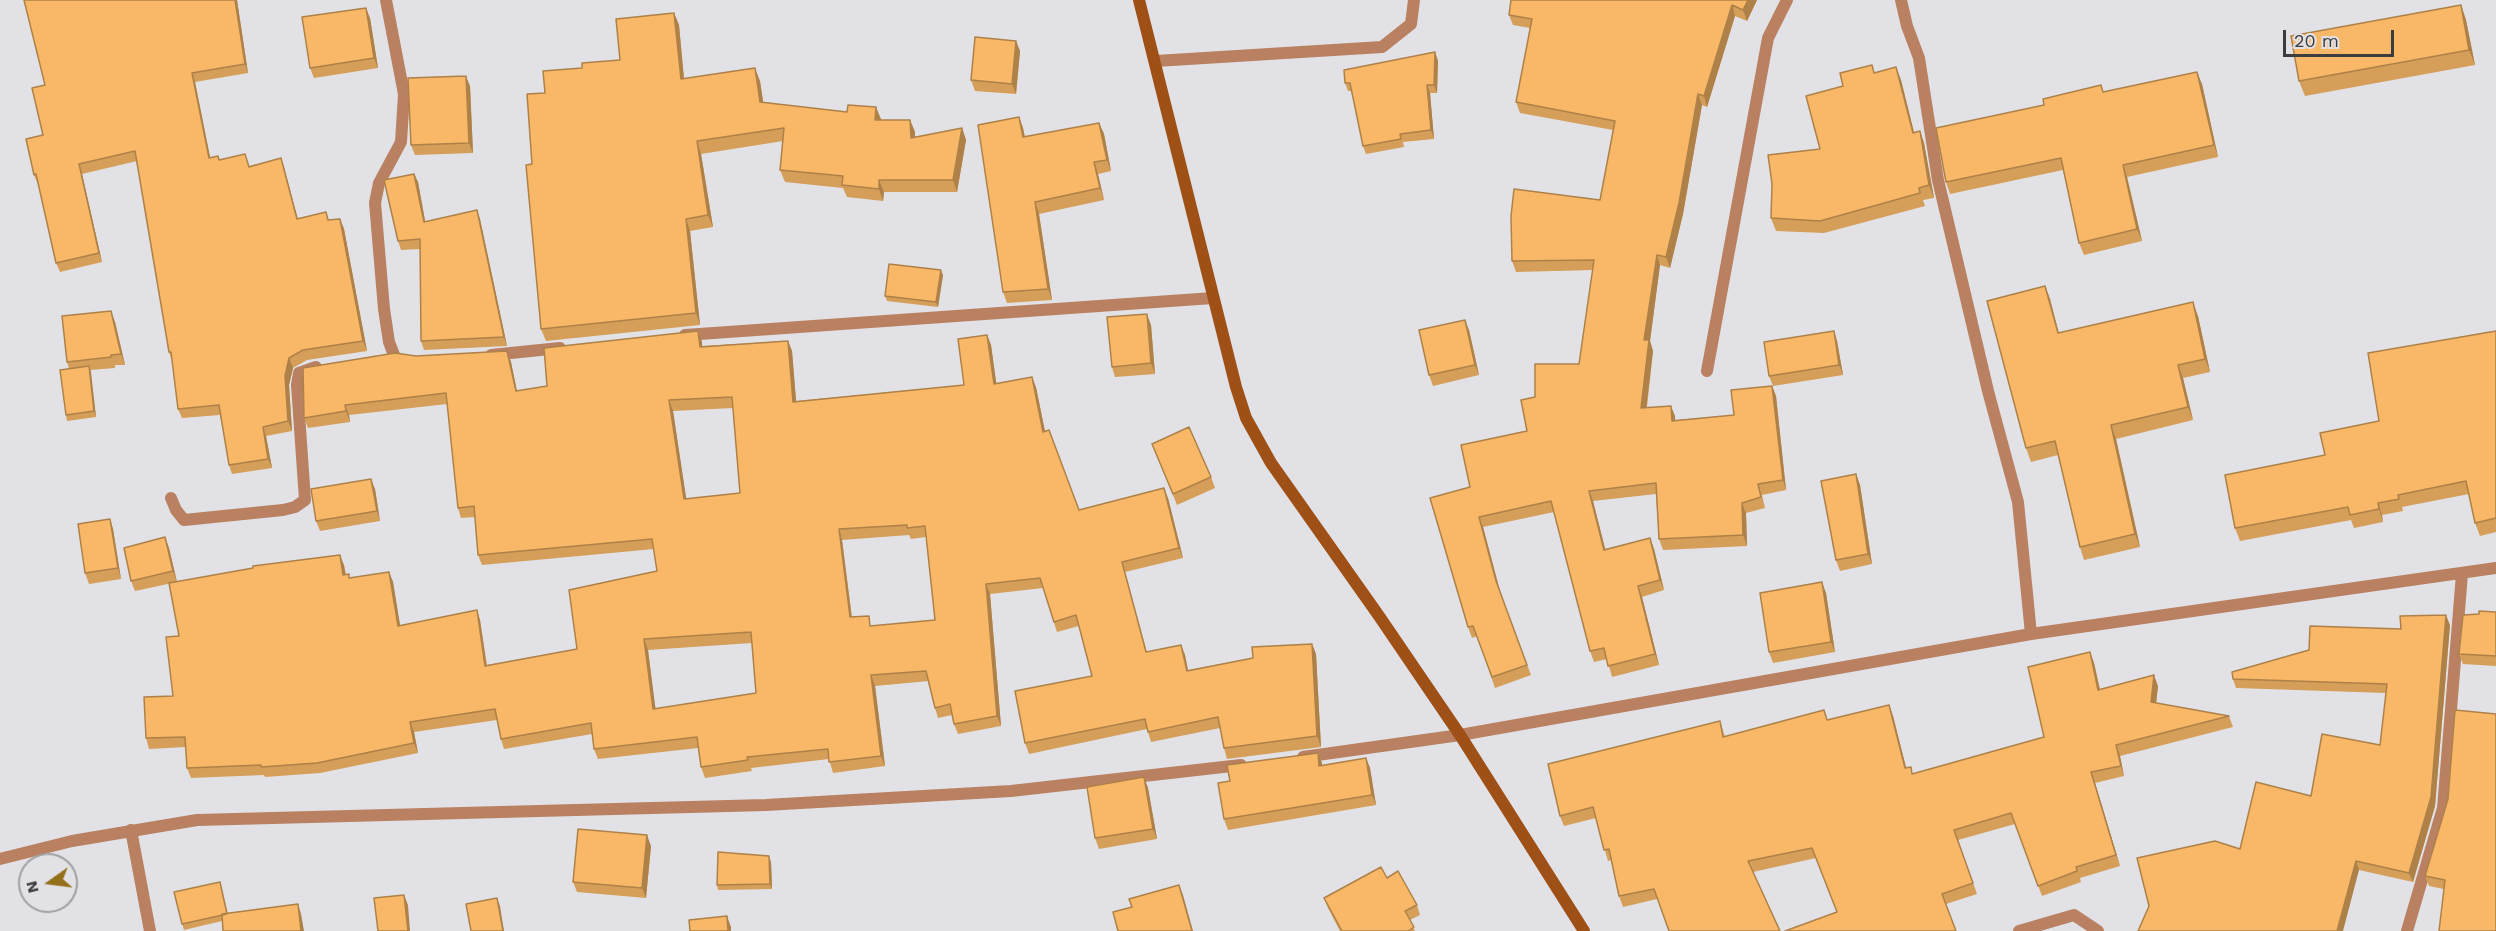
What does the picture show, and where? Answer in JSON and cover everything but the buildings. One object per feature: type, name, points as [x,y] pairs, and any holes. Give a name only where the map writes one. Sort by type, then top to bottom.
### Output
[{"type":"street","points":[[386,0],[404,94],[401,142],[379,183],[375,203],[384,309],[389,342],[394,356]]},
{"type":"street","points":[[1139,0],[1236,387],[1246,418],[1271,464],[1379,615],[1460,735],[1584,931]]},
{"type":"street","points":[[1156,61],[1382,47],[1412,24],[1414,0]]},
{"type":"street","points":[[1707,370],[1768,38],[1787,0]]},
{"type":"street","points":[[1901,0],[1907,26],[1919,58],[1938,180],[1988,391],[2018,502],[2031,634]]},
{"type":"street","points":[[675,336],[733,330],[1214,298]]},
{"type":"street","points":[[476,356],[569,347]]},
{"type":"street","points":[[171,498],[176,510],[184,520],[283,510],[295,507],[305,500],[297,398],[299,373],[308,368],[330,365]]},
{"type":"street","points":[[1286,760],[1460,735],[2031,634],[2496,568]]},
{"type":"street","points":[[2407,931],[2443,808],[2462,574]]},
{"type":"street","points":[[0,859],[131,830],[197,820],[754,806],[1011,791],[1251,764]]},
{"type":"street","points":[[131,830],[150,931]]},
{"type":"street","points":[[2019,931],[2074,915],[2098,931]]}]
